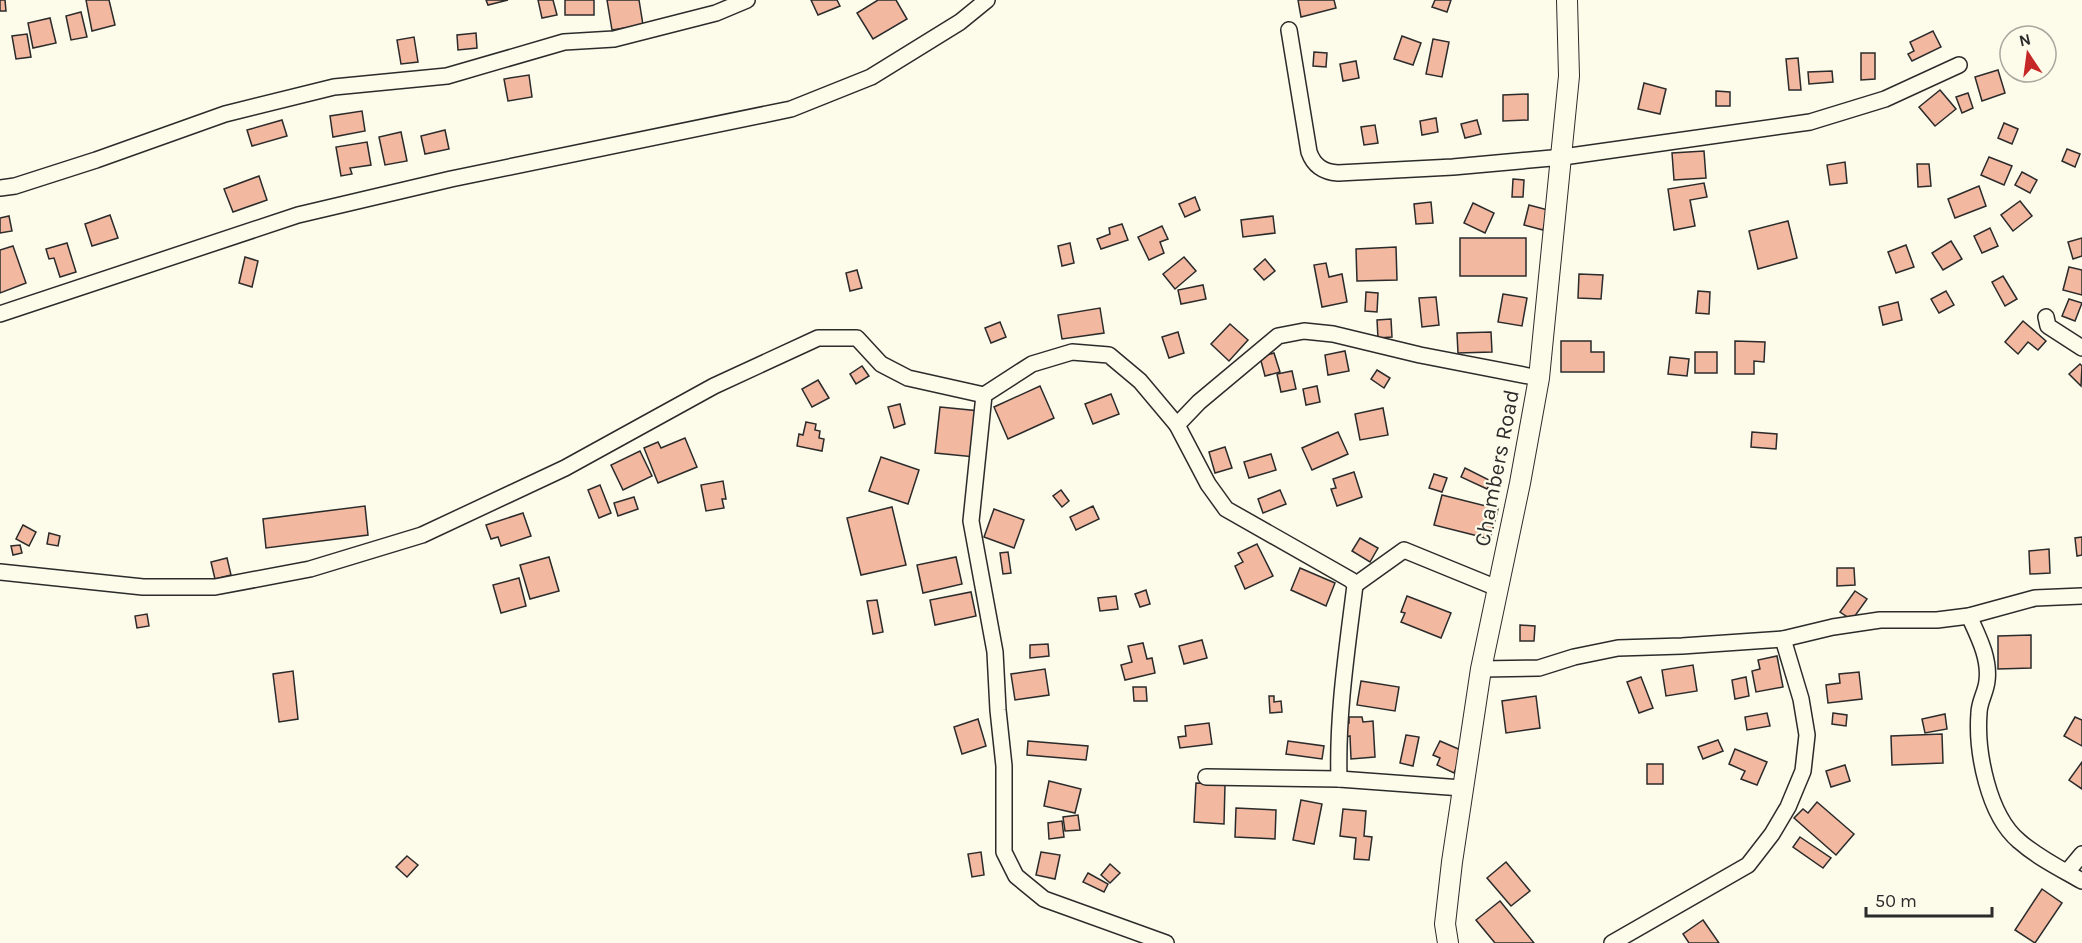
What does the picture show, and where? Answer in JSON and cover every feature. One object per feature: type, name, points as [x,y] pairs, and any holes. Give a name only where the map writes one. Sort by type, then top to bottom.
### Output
[{"type":"street","points":[[0,188],[15,186],[96,160],[225,114],[334,87],[447,76],[564,42],[614,39],[716,13],[747,0]]},
{"type":"street","points":[[0,314],[298,214],[451,179],[791,109],[872,77],[960,22],[987,0]]},
{"type":"street","name":"Chambers Road","points":[[1448,943],[1445,924],[1462,788],[1481,669],[1520,483],[1539,378],[1563,157],[1569,76],[1567,0]]},
{"type":"street","points":[[1289,30],[1309,152],[1316,165],[1322,170],[1338,173],[1453,167],[1563,157],[1810,122],[1885,99],[1959,65]]},
{"type":"street","points":[[2046,317],[2048,326],[2082,348]]},
{"type":"street","points":[[1177,424],[1199,402],[1278,336],[1304,331],[1333,334],[1420,355],[1539,378]]},
{"type":"street","points":[[0,572],[144,587],[215,587],[310,569],[422,535],[565,468],[714,386],[818,338],[857,338],[881,364],[908,378],[984,395],[1032,364],[1072,352],[1109,355],[1140,381],[1177,424],[1208,484],[1226,509],[1351,579],[1355,585],[1338,739],[1339,779]]},
{"type":"street","points":[[984,395],[971,521],[995,652],[1004,766],[1004,852],[1016,876],[1044,898],[1166,943]]},
{"type":"street","points":[[1355,585],[1404,549],[1497,588]]},
{"type":"street","points":[[1481,669],[1539,668],[1574,657],[1618,648],[1783,639],[1833,627],[1880,620],[1937,620],[1969,616],[2035,598],[2082,596]]},
{"type":"street","points":[[1969,616],[1984,649],[1987,681],[1979,709],[1978,739],[1991,795],[2004,823],[2018,841],[2082,880]]},
{"type":"street","points":[[1612,943],[1748,865],[1772,834],[1788,807],[1803,771],[1808,735],[1801,699],[1783,639]]},
{"type":"street","points":[[1206,777],[1339,779],[1462,788]]},
{"type":"street","points":[[2067,872],[2082,854]]},
{"type":"building","points":[[0,0],[5,0],[6,11],[0,11]]},
{"type":"building","points":[[86,0],[109,0],[115,25],[92,31]]},
{"type":"building","points":[[486,0],[508,0],[488,5]]},
{"type":"building","points":[[538,0],[553,0],[557,15],[542,18]]},
{"type":"building","points":[[565,0],[594,0],[594,15],[565,15]]},
{"type":"building","points":[[607,0],[639,0],[643,25],[612,30]]},
{"type":"building","points":[[811,0],[837,0],[840,6],[818,15]]},
{"type":"building","points":[[878,0],[896,0],[907,19],[873,39],[857,13]]},
{"type":"building","points":[[1298,0],[1334,0],[1336,8],[1301,17]]},
{"type":"building","points":[[1435,0],[1451,0],[1447,12],[1432,7]]},
{"type":"building","points":[[81,12],[87,37],[71,40],[66,16]]},
{"type":"building","points":[[50,18],[56,43],[33,48],[28,23]]},
{"type":"building","points":[[1933,31],[1941,47],[1912,61],[1908,54],[1914,51],[1910,42]]},
{"type":"building","points":[[476,33],[477,48],[458,50],[457,35]]},
{"type":"building","points":[[27,34],[31,57],[16,59],[12,36]]},
{"type":"building","points":[[1402,36],[1421,43],[1413,65],[1394,59]]},
{"type":"building","points":[[414,37],[418,62],[401,64],[397,40]]},
{"type":"building","points":[[1433,39],[1449,42],[1442,77],[1426,74]]},
{"type":"building","points":[[1314,52],[1327,53],[1326,67],[1313,66]]},
{"type":"building","points":[[1861,53],[1875,53],[1875,79],[1861,80]]},
{"type":"building","points":[[1798,58],[1801,90],[1789,90],[1786,59]]},
{"type":"building","points":[[1356,61],[1359,78],[1343,81],[1340,64]]},
{"type":"building","points":[[1998,70],[1998,84],[2002,84],[2005,93],[1982,101],[1975,77]]},
{"type":"building","points":[[1832,71],[1833,82],[1809,84],[1808,72]]},
{"type":"building","points":[[529,75],[532,97],[508,101],[504,79]]},
{"type":"building","points":[[1644,83],[1666,89],[1660,114],[1638,109]]},
{"type":"building","points":[[1940,90],[1956,109],[1935,126],[1919,107]]},
{"type":"building","points":[[1716,91],[1730,92],[1730,106],[1716,106]]},
{"type":"building","points":[[1968,93],[1973,108],[1962,113],[1956,97]]},
{"type":"building","points":[[1528,94],[1528,120],[1503,121],[1503,95]]},
{"type":"building","points":[[362,111],[365,131],[333,137],[330,116]]},
{"type":"building","points":[[1436,118],[1438,132],[1422,135],[1420,121]]},
{"type":"building","points":[[282,120],[287,136],[252,146],[247,130]]},
{"type":"building","points":[[1477,120],[1481,134],[1465,138],[1461,124]]},
{"type":"building","points":[[2004,123],[2018,129],[2012,144],[1998,138]]},
{"type":"building","points":[[1375,125],[1378,143],[1364,145],[1361,127]]},
{"type":"building","points":[[445,130],[449,149],[425,154],[421,136]]},
{"type":"building","points":[[401,132],[407,161],[385,165],[379,137]]},
{"type":"building","points":[[367,142],[371,165],[350,168],[352,174],[341,176],[336,147]]},
{"type":"building","points":[[2067,149],[2080,154],[2075,167],[2062,161]]},
{"type":"building","points":[[1704,151],[1706,178],[1674,180],[1672,153]]},
{"type":"building","points":[[1989,157],[2012,166],[2004,185],[1981,175]]},
{"type":"building","points":[[1845,162],[1847,183],[1830,185],[1827,165]]},
{"type":"building","points":[[1917,164],[1929,164],[1931,186],[1918,187]]},
{"type":"building","points":[[2022,172],[2037,180],[2030,193],[2015,185]]},
{"type":"building","points":[[259,176],[267,200],[233,212],[224,189]]},
{"type":"building","points":[[1513,179],[1524,180],[1523,197],[1512,197]]},
{"type":"building","points":[[1704,183],[1707,197],[1690,200],[1695,226],[1674,230],[1668,189]]},
{"type":"building","points":[[1979,186],[1986,206],[1955,218],[1948,199]]},
{"type":"building","points":[[1195,197],[1200,210],[1185,217],[1179,204]]},
{"type":"building","points":[[2020,201],[2032,216],[2013,231],[2001,215]]},
{"type":"building","points":[[1431,202],[1433,223],[1416,224],[1414,204]]},
{"type":"building","points":[[1473,203],[1494,213],[1485,233],[1464,223]]},
{"type":"building","points":[[1529,205],[1548,210],[1543,230],[1524,225]]},
{"type":"building","points":[[110,215],[118,238],[92,246],[85,224]]},
{"type":"building","points":[[9,216],[12,231],[0,233],[0,218]]},
{"type":"building","points":[[1273,216],[1275,233],[1243,237],[1241,220]]},
{"type":"building","points":[[1788,221],[1797,258],[1758,269],[1749,231]]},
{"type":"building","points":[[1122,224],[1128,240],[1101,249],[1097,239],[1110,234],[1109,228]]},
{"type":"building","points":[[1162,226],[1168,239],[1160,242],[1164,253],[1149,260],[1138,237]]},
{"type":"building","points":[[1990,228],[1998,246],[1982,253],[1974,236]]},
{"type":"building","points":[[1460,238],[1526,238],[1526,276],[1460,276]]},
{"type":"building","points":[[2082,238],[2082,256],[2073,259],[2068,242]]},
{"type":"building","points":[[1951,241],[1962,259],[1943,270],[1932,253]]},
{"type":"building","points":[[67,243],[76,272],[60,277],[54,258],[49,259],[46,249]]},
{"type":"building","points":[[1070,243],[1074,263],[1062,266],[1058,246]]},
{"type":"building","points":[[1906,245],[1914,267],[1896,273],[1888,252]]},
{"type":"building","points":[[13,246],[26,283],[0,293],[0,250]]},
{"type":"building","points":[[1396,247],[1397,280],[1357,281],[1356,249]]},
{"type":"building","points":[[245,257],[258,261],[252,287],[239,283]]},
{"type":"building","points":[[1184,257],[1196,271],[1175,289],[1163,274]]},
{"type":"building","points":[[1265,259],[1275,271],[1264,280],[1254,269]]},
{"type":"building","points":[[1326,263],[1329,277],[1342,274],[1347,302],[1322,307],[1314,265]]},
{"type":"building","points":[[2069,267],[2082,270],[2082,295],[2063,290]]},
{"type":"building","points":[[857,270],[862,288],[850,291],[846,273]]},
{"type":"building","points":[[1579,274],[1603,275],[1601,299],[1578,298]]},
{"type":"building","points":[[2003,276],[2017,299],[2005,306],[1992,282]]},
{"type":"building","points":[[1203,285],[1206,299],[1181,304],[1178,290]]},
{"type":"building","points":[[1698,291],[1710,292],[1709,314],[1696,313]]},
{"type":"building","points":[[1946,291],[1954,305],[1939,313],[1931,299]]},
{"type":"building","points":[[1366,292],[1378,293],[1377,312],[1365,311]]},
{"type":"building","points":[[1503,294],[1527,298],[1522,326],[1498,322]]},
{"type":"building","points":[[1436,297],[1439,325],[1422,327],[1419,298]]},
{"type":"building","points":[[2069,299],[2082,303],[2075,321],[2062,316]]},
{"type":"building","points":[[1898,302],[1902,320],[1883,325],[1879,307]]},
{"type":"building","points":[[1100,308],[1104,333],[1062,339],[1058,315]]},
{"type":"building","points":[[1391,319],[1392,337],[1378,338],[1377,320]]},
{"type":"building","points":[[2023,321],[2046,341],[2038,350],[2028,342],[2018,354],[2005,342]]},
{"type":"building","points":[[1000,322],[1006,337],[991,343],[985,328]]},
{"type":"building","points":[[1230,324],[1248,340],[1229,361],[1211,344]]},
{"type":"building","points":[[1178,332],[1184,353],[1169,358],[1162,337]]},
{"type":"building","points":[[1491,332],[1492,352],[1458,353],[1457,333]]},
{"type":"building","points":[[1561,341],[1591,341],[1591,352],[1604,352],[1604,372],[1561,372]]},
{"type":"building","points":[[1735,341],[1765,342],[1764,362],[1754,361],[1754,374],[1735,374]]},
{"type":"building","points":[[1345,351],[1349,371],[1328,375],[1325,355]]},
{"type":"building","points":[[1695,352],[1717,352],[1717,373],[1695,373]]},
{"type":"building","points":[[1274,353],[1280,372],[1265,376],[1260,357]]},
{"type":"building","points":[[1670,357],[1689,359],[1687,376],[1668,374]]},
{"type":"building","points":[[2080,364],[2082,366],[2081,386],[2069,374]]},
{"type":"building","points":[[862,366],[869,376],[856,384],[850,374]]},
{"type":"building","points":[[1377,370],[1390,378],[1384,388],[1371,379]]},
{"type":"building","points":[[1292,371],[1296,389],[1281,392],[1277,374]]},
{"type":"building","points":[[818,380],[829,398],[812,407],[802,389]]},
{"type":"building","points":[[1040,386],[1054,418],[1008,439],[994,407]]},
{"type":"building","points":[[1317,386],[1320,402],[1306,405],[1303,389]]},
{"type":"building","points":[[1111,394],[1119,414],[1093,424],[1085,404]]},
{"type":"building","points":[[900,404],[905,424],[894,428],[888,407]]},
{"type":"building","points":[[940,407],[980,411],[975,457],[935,453]]},
{"type":"building","points":[[1383,408],[1388,435],[1360,440],[1355,414]]},
{"type":"building","points":[[806,422],[816,424],[815,430],[820,431],[819,438],[824,439],[822,451],[797,446],[799,434],[803,435]]},
{"type":"building","points":[[1338,432],[1348,454],[1312,470],[1302,448]]},
{"type":"building","points":[[1752,432],[1777,434],[1776,449],[1751,447]]},
{"type":"building","points":[[685,438],[697,467],[658,483],[644,448],[658,442],[661,448]]},
{"type":"building","points":[[1225,447],[1232,468],[1215,473],[1209,452]]},
{"type":"building","points":[[640,451],[652,476],[623,490],[611,465]]},
{"type":"building","points":[[1271,454],[1276,470],[1249,478],[1244,462]]},
{"type":"building","points":[[881,457],[919,470],[908,504],[869,491]]},
{"type":"building","points":[[1465,468],[1491,481],[1487,489],[1461,477]]},
{"type":"building","points":[[1354,472],[1362,497],[1337,506],[1331,489],[1336,488],[1333,479]]},
{"type":"building","points":[[1434,474],[1447,478],[1442,492],[1429,488]]},
{"type":"building","points":[[723,481],[726,499],[722,499],[724,508],[706,511],[701,485]]},
{"type":"building","points":[[600,485],[611,513],[599,518],[588,490]]},
{"type":"building","points":[[1061,490],[1069,501],[1062,507],[1053,496]]},
{"type":"building","points":[[1280,490],[1286,504],[1263,513],[1258,499]]},
{"type":"building","points":[[1442,495],[1498,509],[1490,539],[1434,525]]},
{"type":"building","points":[[634,497],[638,509],[618,516],[614,503]]},
{"type":"building","points":[[365,506],[368,535],[266,548],[263,519]]},
{"type":"building","points":[[1093,506],[1099,519],[1076,530],[1070,517]]},
{"type":"building","points":[[892,507],[906,565],[861,575],[847,518]]},
{"type":"building","points":[[994,509],[1024,520],[1014,548],[984,537]]},
{"type":"building","points":[[523,513],[531,536],[501,546],[498,537],[491,539],[486,525]]},
{"type":"building","points":[[23,525],[36,532],[29,546],[16,539]]},
{"type":"building","points":[[49,533],[60,536],[58,546],[47,544]]},
{"type":"building","points":[[2082,537],[2082,555],[2077,556],[2075,538]]},
{"type":"building","points":[[1360,538],[1378,548],[1370,562],[1352,551]]},
{"type":"building","points":[[1257,544],[1273,576],[1245,589],[1235,566],[1243,562],[1238,553]]},
{"type":"building","points":[[20,545],[22,553],[13,555],[11,546]]},
{"type":"building","points":[[2049,549],[2050,573],[2030,574],[2029,551]]},
{"type":"building","points":[[1008,552],[1011,573],[1003,574],[1000,553]]},
{"type":"building","points":[[549,557],[559,591],[530,599],[520,565]]},
{"type":"building","points":[[956,557],[962,584],[923,593],[917,565]]},
{"type":"building","points":[[227,558],[231,575],[215,579],[211,562]]},
{"type":"building","points":[[1300,568],[1335,583],[1326,606],[1291,590]]},
{"type":"building","points":[[1837,568],[1854,568],[1855,585],[1837,586]]},
{"type":"building","points":[[519,578],[526,606],[501,613],[493,585]]},
{"type":"building","points":[[1146,590],[1150,604],[1140,607],[1135,594]]},
{"type":"building","points":[[1855,591],[1867,599],[1852,620],[1840,612]]},
{"type":"building","points":[[971,592],[976,616],[935,625],[930,600]]},
{"type":"building","points":[[1116,596],[1118,609],[1100,611],[1098,598]]},
{"type":"building","points":[[1407,596],[1451,613],[1441,638],[1401,622],[1405,613],[1401,612]]},
{"type":"building","points":[[877,600],[883,632],[873,634],[867,601]]},
{"type":"building","points":[[147,614],[149,626],[137,628],[135,616]]},
{"type":"building","points":[[1520,625],[1535,626],[1534,641],[1520,641]]},
{"type":"building","points":[[2031,635],[2031,668],[1998,669],[1998,636]]},
{"type":"building","points":[[1202,640],[1207,658],[1184,664],[1179,646]]},
{"type":"building","points":[[1143,643],[1147,659],[1152,658],[1155,673],[1125,680],[1121,665],[1132,662],[1128,646]]},
{"type":"building","points":[[1048,644],[1049,656],[1030,658],[1030,645]]},
{"type":"building","points":[[1777,656],[1783,687],[1756,692],[1752,671],[1760,669],[1758,660]]},
{"type":"building","points":[[1693,665],[1697,691],[1666,696],[1662,670]]},
{"type":"building","points":[[1045,669],[1049,695],[1015,700],[1011,674]]},
{"type":"building","points":[[293,671],[298,719],[279,722],[273,674]]},
{"type":"building","points":[[1859,672],[1862,699],[1828,703],[1826,685],[1840,683],[1839,674]]},
{"type":"building","points":[[1641,677],[1653,708],[1639,713],[1627,682]]},
{"type":"building","points":[[1746,677],[1749,696],[1735,699],[1732,680]]},
{"type":"building","points":[[1361,681],[1399,687],[1395,711],[1357,705]]},
{"type":"building","points":[[1133,687],[1146,687],[1147,701],[1134,701]]},
{"type":"building","points":[[1269,696],[1274,696],[1274,702],[1281,701],[1282,712],[1270,713]]},
{"type":"building","points":[[1536,696],[1540,728],[1506,733],[1502,701]]},
{"type":"building","points":[[1767,713],[1770,726],[1747,730],[1745,717]]},
{"type":"building","points":[[1833,713],[1847,715],[1846,726],[1832,724]]},
{"type":"building","points":[[1945,714],[1947,729],[1925,733],[1922,719]]},
{"type":"building","points":[[1349,717],[1362,717],[1363,722],[1373,721],[1375,757],[1351,759],[1350,736],[1345,737],[1344,723],[1349,723]]},
{"type":"building","points":[[2075,717],[2082,720],[2082,746],[2064,736]]},
{"type":"building","points":[[978,719],[986,746],[962,754],[954,727]]},
{"type":"building","points":[[1209,723],[1212,744],[1180,748],[1178,737],[1186,736],[1185,726]]},
{"type":"building","points":[[1942,734],[1943,763],[1892,765],[1891,736]]},
{"type":"building","points":[[1406,735],[1419,737],[1413,766],[1400,763]]},
{"type":"building","points":[[1718,740],[1723,751],[1703,759],[1698,747]]},
{"type":"building","points":[[1028,741],[1088,746],[1086,760],[1027,755]]},
{"type":"building","points":[[1288,741],[1324,746],[1322,759],[1286,754]]},
{"type":"building","points":[[1440,741],[1463,751],[1454,773],[1437,765],[1440,758],[1433,755]]},
{"type":"building","points":[[1735,749],[1767,762],[1757,785],[1741,779],[1745,771],[1729,764]]},
{"type":"building","points":[[2082,762],[2082,789],[2069,780]]},
{"type":"building","points":[[1647,764],[1663,764],[1663,784],[1647,784]]},
{"type":"building","points":[[1845,765],[1850,781],[1831,787],[1826,771]]},
{"type":"building","points":[[1049,781],[1081,789],[1075,813],[1044,806]]},
{"type":"building","points":[[1196,783],[1225,784],[1224,824],[1194,822]]},
{"type":"building","points":[[1301,800],[1322,804],[1314,844],[1293,840]]},
{"type":"building","points":[[1817,802],[1854,834],[1836,855],[1794,818],[1803,809],[1808,813]]},
{"type":"building","points":[[1236,808],[1276,810],[1275,839],[1235,837]]},
{"type":"building","points":[[1343,809],[1366,811],[1364,836],[1372,837],[1369,860],[1354,859],[1356,838],[1340,836]]},
{"type":"building","points":[[1078,815],[1080,830],[1065,831],[1063,817]]},
{"type":"building","points":[[1062,821],[1064,837],[1049,839],[1048,823]]},
{"type":"building","points":[[1800,837],[1831,858],[1823,868],[1793,847]]},
{"type":"building","points":[[981,852],[984,875],[972,877],[968,854]]},
{"type":"building","points":[[1041,852],[1060,855],[1055,879],[1036,875]]},
{"type":"building","points":[[407,856],[418,865],[407,877],[396,867]]},
{"type":"building","points":[[1506,862],[1530,891],[1511,906],[1487,878]]},
{"type":"building","points":[[1110,864],[1120,873],[1110,883],[1101,875]]},
{"type":"building","points":[[1088,873],[1108,884],[1104,892],[1083,882]]},
{"type":"building","points":[[2042,889],[2062,903],[2035,943],[2015,930]]},
{"type":"building","points":[[1500,901],[1534,943],[1495,943],[1476,920]]},
{"type":"building","points":[[1703,920],[1719,943],[1689,943],[1683,934]]}]
